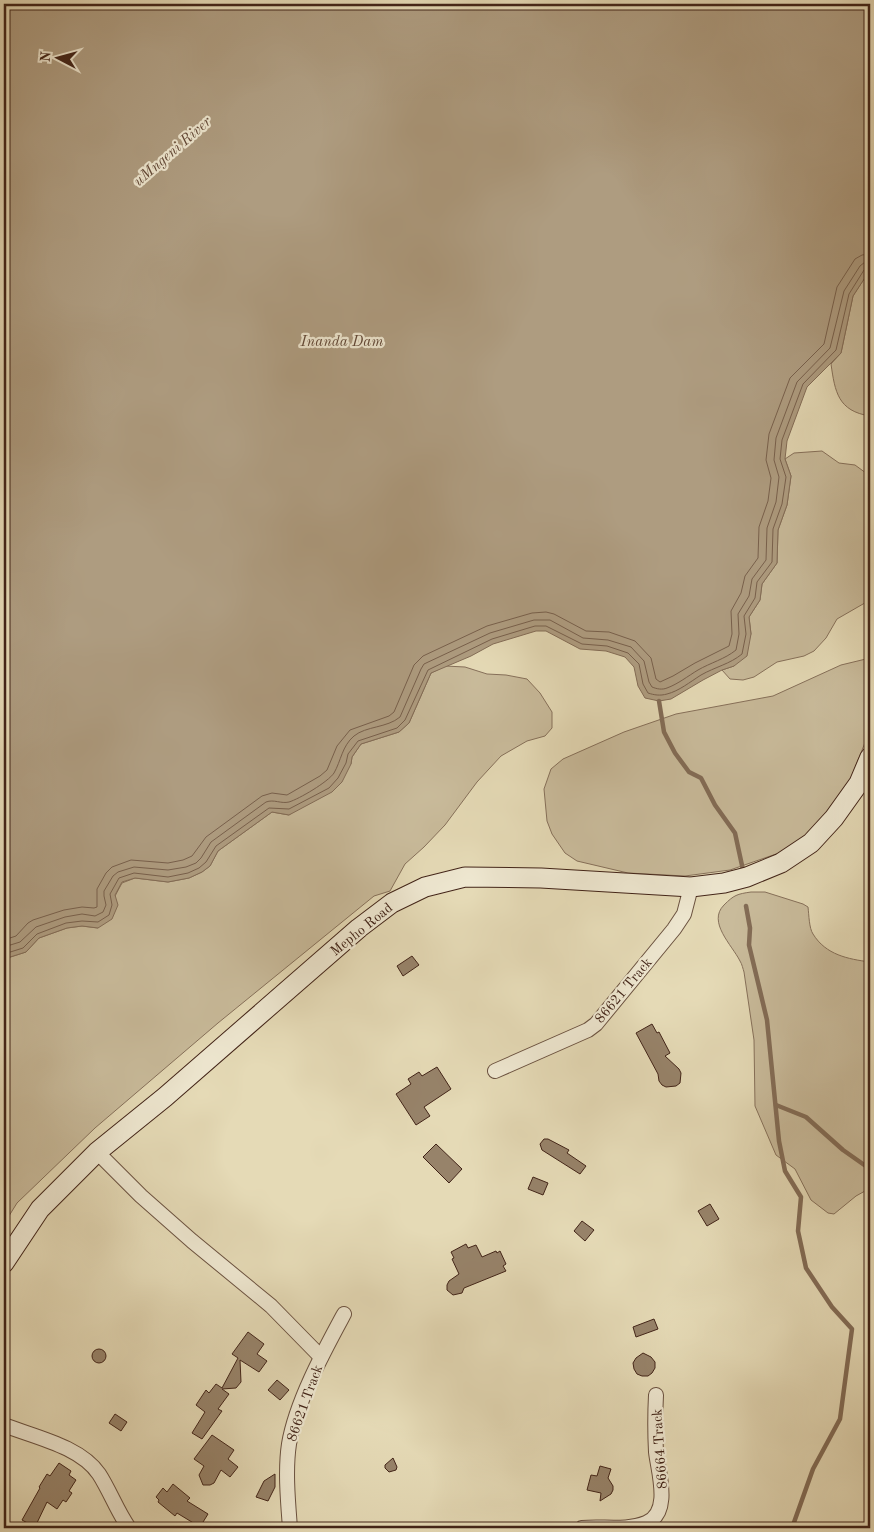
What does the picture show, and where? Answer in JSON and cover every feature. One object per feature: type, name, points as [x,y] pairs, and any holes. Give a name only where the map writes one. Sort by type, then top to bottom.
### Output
[{"type":"street","name":"Mepho Road","points":[[4,1262],[40,1209],[97,1152],[165,1097],[360,928],[392,903],[425,887],[465,877],[541,878],[691,887],[724,883],[747,877],[781,863],[811,843],[834,818],[859,783],[870,757]]},
{"type":"street","name":"86621 Track","points":[[495,1071],[588,1030],[596,1024],[674,929],[684,914],[691,887]]},
{"type":"street","points":[[97,1152],[148,1203],[271,1306],[321,1357]]},
{"type":"street","name":"86621 Track","points":[[290,1528],[288,1506],[289,1445],[296,1416],[321,1357],[344,1314]]},
{"type":"street","name":"86664 Track","points":[[582,1528],[634,1527],[649,1522],[657,1512],[662,1499],[662,1482],[656,1454],[656,1395]]},
{"type":"street","points":[[4,1425],[63,1446],[86,1459],[98,1474],[129,1528]]},
{"type":"shaded area","points":[[870,270],[870,416],[851,410],[840,399],[834,383],[831,364],[841,353],[853,296]]},
{"type":"shaded area","points":[[822,451],[839,463],[855,465],[870,476],[870,600],[837,619],[826,638],[814,651],[804,656],[777,662],[754,677],[743,680],[730,679],[722,670],[734,666],[751,634],[749,617],[760,600],[762,584],[777,563],[778,530],[787,505],[791,476],[785,459],[794,453]]},
{"type":"shaded area","points":[[870,658],[870,730],[851,778],[825,814],[804,837],[782,852],[730,870],[685,876],[628,873],[577,861],[565,853],[552,834],[547,821],[544,789],[551,769],[563,759],[624,732],[676,714],[773,696],[841,665]]},
{"type":"shaded area","points":[[445,666],[465,667],[487,674],[527,679],[540,693],[552,712],[552,728],[545,736],[527,741],[501,756],[477,782],[445,825],[405,864],[390,891],[374,896],[218,1023],[95,1128],[17,1203],[4,1224],[4,959],[26,952],[39,938],[67,928],[82,926],[98,928],[122,883],[135,878],[168,882],[189,878],[210,866],[218,851],[272,812],[289,815],[351,764],[352,757],[361,744],[399,732],[409,723],[431,673]]},
{"type":"shaded area","points":[[765,892],[803,904],[808,907],[812,931],[824,947],[838,955],[870,962],[870,1193],[865,1191],[856,1196],[834,1214],[828,1213],[811,1200],[795,1169],[776,1155],[755,1106],[754,1040],[744,972],[741,962],[719,926],[718,919],[719,912],[730,899],[739,894]]},
{"type":"water","name":"Inanda Dam","points":[[4,4],[870,4],[870,270],[853,296],[841,353],[807,387],[787,441],[785,459],[791,476],[787,505],[778,530],[777,563],[762,584],[760,600],[749,617],[751,634],[747,656],[734,666],[722,670],[671,699],[659,701],[645,698],[638,686],[634,667],[625,657],[606,651],[580,649],[546,631],[536,631],[493,644],[471,656],[431,673],[409,723],[399,732],[361,744],[352,757],[351,764],[342,782],[332,792],[289,815],[272,812],[218,851],[210,866],[189,878],[168,882],[135,878],[122,882],[115,895],[118,905],[112,919],[98,928],[82,926],[67,928],[39,938],[26,952],[4,959]]},
{"type":"building","points":[[412,956],[419,965],[403,976],[397,966]]},
{"type":"building","points":[[652,1024],[657,1033],[659,1032],[670,1053],[665,1056],[681,1073],[680,1083],[676,1086],[666,1087],[662,1085],[636,1033]]},
{"type":"building","points":[[437,1067],[451,1089],[424,1107],[430,1116],[416,1125],[396,1094],[411,1084],[408,1079],[419,1072],[422,1076]]},
{"type":"building","points":[[544,1139],[548,1139],[569,1150],[567,1153],[586,1166],[580,1174],[542,1150],[540,1144]]},
{"type":"building","points":[[436,1144],[462,1169],[449,1183],[423,1157]]},
{"type":"building","points":[[533,1177],[548,1183],[543,1195],[528,1189]]},
{"type":"building","points":[[710,1204],[719,1219],[707,1226],[698,1211]]},
{"type":"building","points":[[582,1221],[594,1230],[585,1241],[574,1231]]},
{"type":"building","points":[[466,1244],[468,1248],[476,1245],[482,1257],[500,1251],[506,1264],[503,1266],[506,1271],[464,1288],[462,1293],[453,1295],[447,1290],[447,1285],[449,1281],[459,1274],[451,1252]]},
{"type":"building","points":[[654,1319],[658,1329],[636,1337],[633,1327]]},
{"type":"building","points":[[248,1332],[264,1344],[257,1354],[267,1361],[259,1372],[240,1360],[241,1382],[236,1388],[222,1389],[229,1394],[218,1409],[222,1411],[202,1439],[192,1433],[205,1412],[196,1405],[206,1390],[209,1393],[216,1384],[222,1388],[238,1358],[232,1354]]},
{"type":"building","points":[[99,1349],[104,1351],[106,1356],[104,1361],[99,1363],[94,1361],[92,1356],[94,1351]]},
{"type":"building","points":[[643,1353],[651,1357],[655,1362],[655,1368],[648,1376],[637,1374],[634,1369],[633,1363]]},
{"type":"building","points":[[277,1380],[289,1390],[280,1400],[268,1390]]},
{"type":"building","points":[[115,1414],[127,1422],[121,1431],[109,1423]]},
{"type":"building","points":[[212,1435],[234,1450],[228,1459],[238,1467],[230,1477],[221,1470],[214,1483],[203,1485],[199,1475],[204,1466],[194,1459]]},
{"type":"building","points":[[393,1458],[397,1467],[396,1470],[389,1472],[385,1465]]},
{"type":"building","points":[[59,1463],[71,1471],[69,1475],[76,1480],[69,1491],[72,1493],[66,1502],[63,1500],[57,1509],[47,1502],[35,1527],[22,1520],[47,1474],[50,1476]]},
{"type":"building","points":[[600,1466],[611,1469],[608,1478],[613,1486],[613,1490],[611,1494],[600,1501],[601,1493],[587,1490],[591,1475],[597,1476]]},
{"type":"building","points":[[275,1474],[275,1487],[268,1501],[256,1497],[264,1481]]},
{"type":"building","points":[[173,1484],[190,1498],[187,1501],[208,1514],[200,1527],[177,1513],[175,1516],[158,1502],[159,1500],[156,1497],[163,1488],[167,1492]]},
{"type":"waterway","points":[[659,701],[664,732],[675,753],[689,772],[701,778],[715,805],[735,833],[743,870]]},
{"type":"waterway","points":[[746,906],[750,928],[749,945],[767,1020],[779,1141],[785,1171],[801,1197],[798,1231],[806,1268],[832,1307],[852,1329],[840,1419],[813,1469],[792,1528]]},
{"type":"waterway","points":[[776,1105],[806,1117],[843,1150],[870,1169]]},
{"type":"water label","name":"uMngeni River","points":[[172,151]]}]
